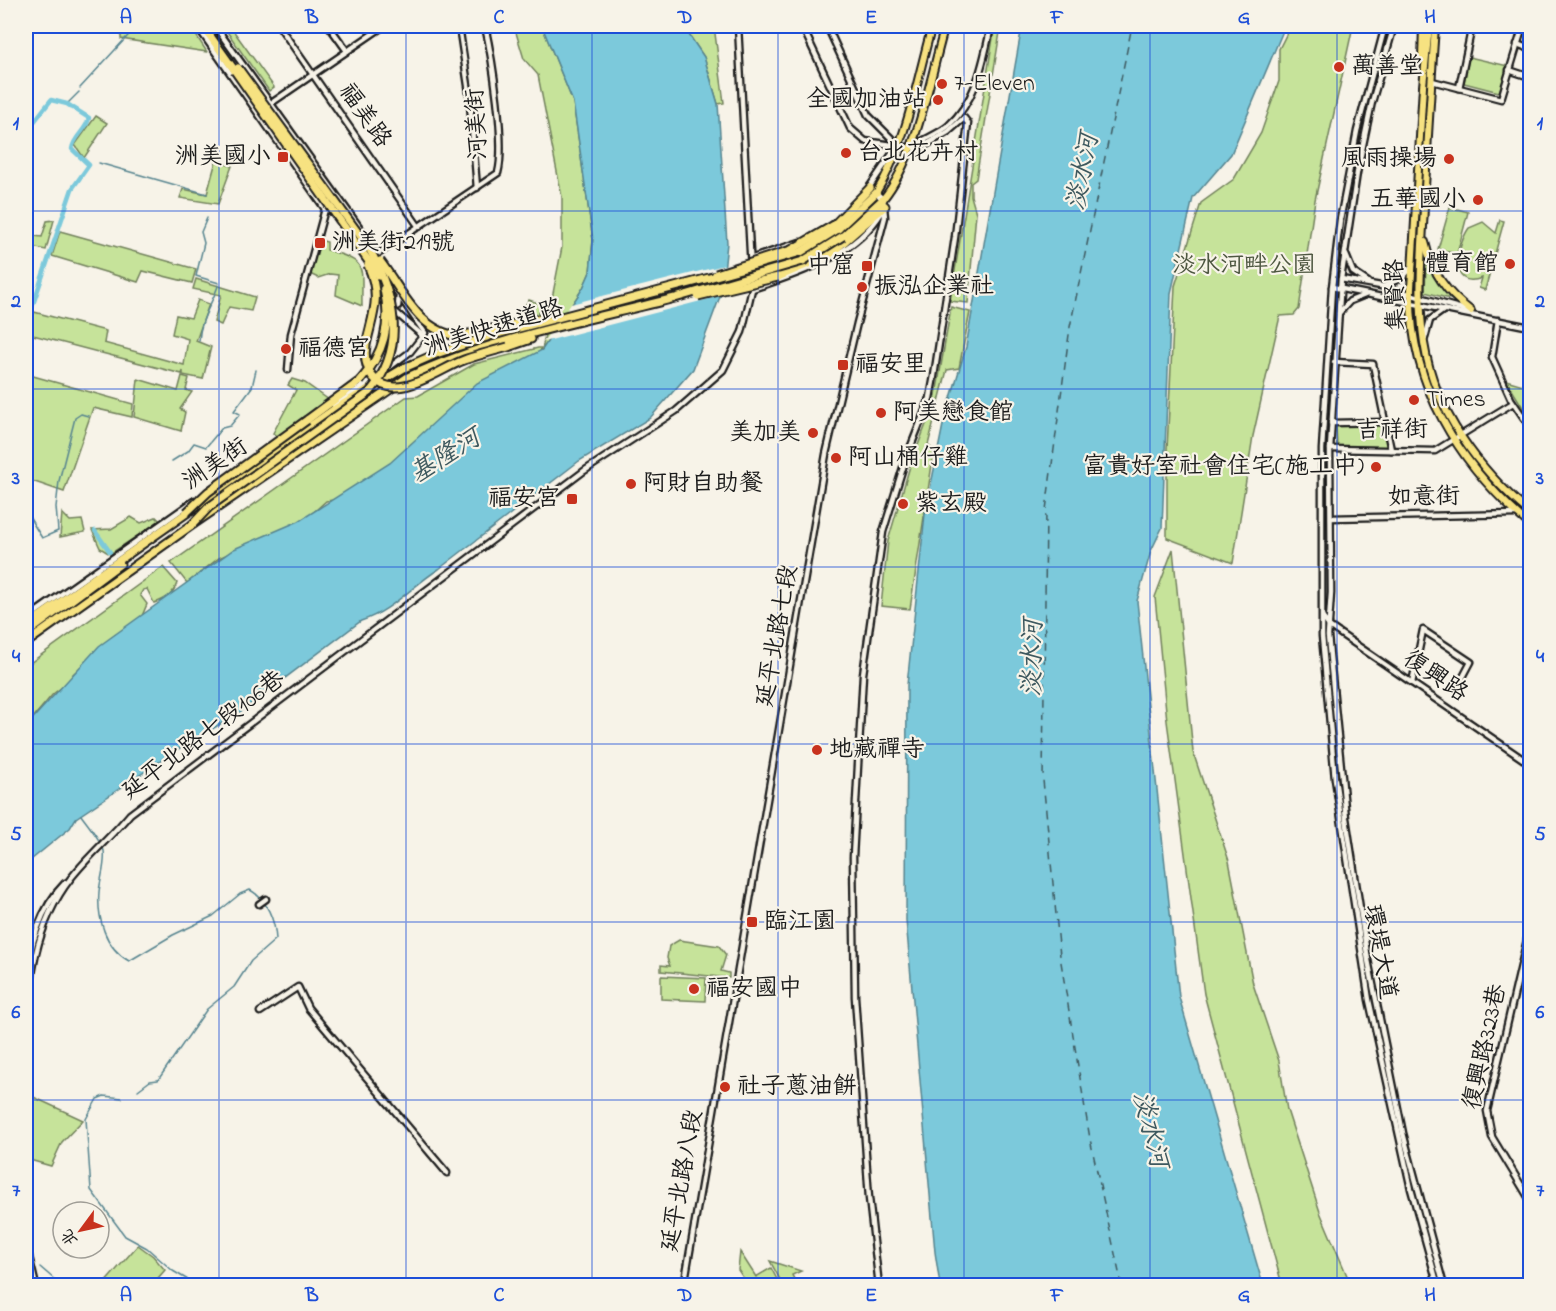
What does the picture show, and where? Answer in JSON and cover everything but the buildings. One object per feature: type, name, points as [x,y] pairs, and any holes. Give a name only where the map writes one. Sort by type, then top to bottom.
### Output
[{"type":"highway","points":[[203,26],[365,248],[421,317],[442,333],[460,336],[516,322],[562,316]]},
{"type":"highway","points":[[208,26],[236,70]]},
{"type":"highway","name":"洲美快速道路","points":[[26,626],[372,384],[436,354],[562,316],[709,278],[722,270],[791,250],[836,227],[873,190]]},
{"type":"highway","name":"洲美快速道路","points":[[26,643],[192,525],[408,377],[447,359],[492,345],[675,298],[803,261],[845,239],[884,202]]},
{"type":"highway","points":[[365,248],[377,302],[366,348],[367,365],[376,380],[389,386],[409,385],[464,360],[588,320]]},
{"type":"highway","points":[[187,512],[208,492],[350,389],[376,361],[387,323],[386,301],[379,276],[365,248]]},
{"type":"highway","points":[[192,525],[209,507],[370,392],[382,375],[392,348],[395,321],[387,286],[365,248]]},
{"type":"highway","points":[[26,634],[76,598],[137,547]]},
{"type":"highway","points":[[76,598],[129,569]]},
{"type":"main road","points":[[873,190],[888,173],[898,146],[932,26]]},
{"type":"main road","name":"延平北路七段","points":[[884,202],[910,148],[945,26]]},
{"type":"main road","points":[[1423,26],[1423,86]]},
{"type":"main road","name":"集賢路","points":[[1429,26],[1423,86],[1411,294],[1419,356],[1426,383],[1453,440],[1491,490],[1530,525]]},
{"type":"main road","name":"集賢路","points":[[1435,26],[1420,297],[1424,344],[1440,397],[1461,436],[1478,461],[1501,487],[1530,513]]},
{"type":"main road","points":[[1423,232],[1428,256],[1440,282],[1449,293],[1471,311]]},
{"type":"street","points":[[197,26],[325,208],[350,228],[368,261],[374,292],[388,308],[424,337]]},
{"type":"street","points":[[215,26],[368,239],[375,256],[399,296],[424,330],[424,337]]},
{"type":"street","name":"福美路","points":[[279,26],[419,226]]},
{"type":"street","points":[[329,26],[347,51]]},
{"type":"street","points":[[257,113],[381,26]]},
{"type":"street","points":[[459,26],[469,92],[477,188]]},
{"type":"street","name":"河美街","points":[[368,261],[494,177],[499,167],[495,98],[485,26]]},
{"type":"street","name":"延平北路七段106巷","points":[[26,1039],[32,965],[42,927],[71,878],[145,802],[584,471],[675,411],[723,370],[742,332],[752,289],[753,258],[738,26]]},
{"type":"street","points":[[802,26],[855,135],[865,141],[919,149],[948,132],[964,118],[968,119],[955,237],[930,398],[905,461],[883,532],[863,674],[853,857],[855,997],[869,1198],[879,1286]]},
{"type":"street","points":[[827,26],[868,115],[898,146]]},
{"type":"street","points":[[910,148],[947,127],[958,115],[981,73],[991,26]]},
{"type":"street","name":"環堤大道","points":[[1385,26],[1357,131],[1340,220],[1332,287],[1322,449],[1323,618],[1330,726],[1369,1000],[1395,1124],[1438,1286]]},
{"type":"street","name":"環堤大道","points":[[1347,851],[1334,718],[1329,626],[1330,449],[1334,362],[1341,279],[1366,132],[1394,26]]},
{"type":"street","points":[[1459,88],[1472,26]]},
{"type":"street","points":[[1432,81],[1501,99],[1523,26]]},
{"type":"street","points":[[1517,44],[1530,49]]},
{"type":"street","points":[[1509,70],[1530,77]]},
{"type":"street","points":[[752,289],[810,269],[831,257],[862,234],[878,218],[884,202],[873,190],[816,233],[788,247],[753,258]]},
{"type":"street","name":"延平北路七段","points":[[718,1082],[826,454],[884,222],[884,202]]},
{"type":"street","points":[[288,370],[291,334],[325,208]]},
{"type":"street","points":[[1345,253],[1353,272],[1370,284]]},
{"type":"street","points":[[1382,286],[1403,277],[1413,265]]},
{"type":"street","points":[[1333,278],[1382,286],[1486,317]]},
{"type":"street","points":[[1332,287],[1530,327]]},
{"type":"street","points":[[1339,313],[1350,301],[1368,294]]},
{"type":"street","points":[[388,308],[398,306],[399,296]]},
{"type":"street","points":[[1424,344],[1430,320],[1445,310]]},
{"type":"street","points":[[1498,320],[1492,357],[1513,403],[1530,427]]},
{"type":"street","name":"洲美街","points":[[26,619],[397,363],[424,337]]},
{"type":"street","points":[[1334,362],[1373,364],[1391,450]]},
{"type":"street","name":"吉祥街","points":[[1330,449],[1435,451],[1513,403]]},
{"type":"street","points":[[1331,423],[1385,422]]},
{"type":"street","name":"如意街","points":[[1331,518],[1518,514]]},
{"type":"street","points":[[1323,543],[1331,543]]},
{"type":"street","name":"復興路","points":[[1323,618],[1329,626],[1530,764]]},
{"type":"street","points":[[1412,683],[1424,630],[1471,662],[1463,677]]},
{"type":"street","points":[[26,981],[26,972],[36,933],[47,907],[71,878]]},
{"type":"street","name":"環堤大道","points":[[1355,902],[1401,1122],[1443,1286]]},
{"type":"street","name":"復興路323巷","points":[[1530,927],[1487,1111],[1487,1122],[1492,1137],[1530,1200]]},
{"type":"street","points":[[260,1012],[298,987],[308,1008],[447,1173]]},
{"type":"street","name":"延平北路八段","points":[[684,1286],[718,1082]]},
{"type":"street","points":[[26,1244],[36,1286]]},
{"type":"green space","points":[[139,26],[190,26],[207,52],[121,39],[121,29],[134,31]]},
{"type":"green space","points":[[223,26],[230,26],[274,87],[269,91]]},
{"type":"green space","points":[[514,26],[542,26],[573,102],[593,240],[590,272],[583,288],[542,350],[562,247],[562,197],[538,75],[524,59]]},
{"type":"green space","points":[[683,26],[714,26],[724,103],[718,104],[704,57]]},
{"type":"green space","points":[[995,26],[1001,26],[976,179],[971,183],[971,196],[976,213],[968,303],[950,301]]},
{"type":"green space","name":"淡水河畔公園","points":[[1295,26],[1353,26],[1315,200],[1299,309],[1294,315],[1280,316],[1253,436],[1233,563],[1167,538],[1167,449],[1175,286],[1201,203],[1234,179],[1261,133],[1279,81],[1279,49],[1287,33]]},
{"type":"green space","points":[[1469,57],[1508,66],[1499,92],[1464,83]]},
{"type":"green space","points":[[96,116],[107,123],[84,158],[75,145]]},
{"type":"green space","points":[[216,161],[232,166],[218,204],[180,198],[183,189],[207,194]]},
{"type":"green space","points":[[1450,207],[1468,212],[1457,254],[1438,249]]},
{"type":"green space","points":[[54,220],[46,250],[26,246],[26,235],[42,237],[47,221]]},
{"type":"green space","points":[[1500,220],[1504,221],[1485,290],[1479,288],[1482,278],[1471,280],[1463,278],[1459,272],[1461,244],[1469,228],[1483,222],[1496,233]]},
{"type":"green space","points":[[60,231],[196,269],[192,283],[143,271],[138,282],[52,256]]},
{"type":"green space","points":[[319,240],[327,242],[327,250],[350,258],[360,267],[362,306],[336,295],[338,275],[330,274],[318,278],[310,274]]},
{"type":"green space","points":[[1426,265],[1428,265],[1450,299],[1425,292]]},
{"type":"green space","points":[[196,279],[255,297],[251,311],[229,307],[221,325],[214,322],[221,295],[193,289]]},
{"type":"green space","points":[[198,300],[209,304],[196,341],[211,347],[203,379],[183,375],[183,371],[182,374],[29,334],[34,312],[106,331],[104,343],[184,365],[188,339],[172,334],[176,315],[191,318]]},
{"type":"green space","points":[[529,300],[541,304],[538,318],[524,328],[515,319]]},
{"type":"green space","points":[[951,307],[970,312],[959,368],[947,370],[928,445],[934,451],[910,609],[881,606],[888,541],[910,466],[935,401]]},
{"type":"green space","points":[[541,348],[540,354],[428,429],[422,439],[411,444],[411,450],[334,500],[326,501],[306,519],[219,558],[187,583],[171,563],[406,397],[418,396],[474,364]]},
{"type":"green space","points":[[26,374],[133,404],[132,417],[93,408],[64,492],[26,479]]},
{"type":"green space","points":[[182,376],[189,378],[186,390],[192,392],[180,409],[185,412],[181,431],[134,417],[138,379],[178,391]]},
{"type":"green space","points":[[292,379],[305,383],[329,400],[277,437],[273,433],[296,390],[288,385]]},
{"type":"green space","points":[[1506,380],[1530,387],[1530,419]]},
{"type":"green space","points":[[1336,424],[1382,424],[1387,447],[1337,446]]},
{"type":"green space","points":[[62,513],[70,521],[82,520],[85,532],[60,537]]},
{"type":"green space","points":[[131,517],[141,523],[156,517],[160,521],[110,554],[100,548],[92,530],[111,529]]},
{"type":"green space","points":[[1173,549],[1193,752],[1229,861],[1253,984],[1279,1061],[1287,1110],[1320,1212],[1351,1285],[1282,1285],[1204,994],[1167,721],[1155,597]]},
{"type":"green space","points":[[163,567],[177,583],[171,594],[154,603],[147,589],[143,590],[140,595],[147,604],[142,616],[126,630],[115,635],[73,674],[74,678],[53,694],[26,726],[26,666]]},
{"type":"green space","points":[[679,940],[719,946],[726,955],[721,971],[729,973],[729,978],[661,971],[661,965],[670,966],[667,958],[669,946]]},
{"type":"green space","points":[[661,976],[706,978],[705,1001],[661,999]]},
{"type":"green space","points":[[29,1095],[83,1120],[62,1142],[51,1166],[26,1159],[26,1097]]},
{"type":"green space","points":[[138,1245],[153,1256],[165,1270],[152,1285],[103,1285]]},
{"type":"green space","points":[[740,1252],[756,1277],[771,1268],[780,1285],[748,1285],[738,1270]]},
{"type":"green space","points":[[770,1261],[801,1271],[792,1275],[797,1285],[783,1285]]},
{"type":"water","name":"基隆河","points":[[542,26],[683,26],[704,57],[718,104],[727,243],[722,291],[693,369],[650,418],[579,461],[392,605],[361,621],[236,715],[180,748],[76,818],[70,828],[26,864],[26,726],[99,646],[234,549],[299,521],[390,463],[477,383],[542,350],[583,288],[590,272],[593,240],[573,102]]},
{"type":"water","name":"淡水河","points":[[1022,26],[1285,26],[1231,154],[1193,198],[1171,293],[1162,528],[1151,551],[1137,601],[1179,997],[1263,1285],[940,1285],[935,1252],[906,920],[907,685],[925,514],[943,425],[966,347]]},
{"type":"pier","points":[[728,264],[724,295],[543,342],[571,304]]},
{"type":"waterway","points":[[80,88],[137,26]]},
{"type":"waterway","points":[[67,104],[79,92]]},
{"type":"waterway","points":[[26,128],[33,123],[51,100],[67,104],[89,118],[72,149],[89,165],[72,189],[27,322]]},
{"type":"waterway","points":[[99,163],[207,194]]},
{"type":"waterway","points":[[199,341],[204,318],[219,283],[196,276],[204,243],[201,232],[207,218]]},
{"type":"waterway","points":[[172,461],[188,451],[194,443],[206,447],[222,428],[230,426],[240,414],[234,411],[252,387],[256,370]]},
{"type":"waterway","points":[[26,512],[42,538],[58,531],[56,507],[59,481],[75,418],[81,414],[88,416]]},
{"type":"waterway","points":[[95,531],[110,552]]},
{"type":"waterway","points":[[81,815],[104,851],[99,902],[101,922],[108,940],[129,961],[173,935],[213,916],[240,894],[250,890],[261,899],[274,925],[276,939],[251,961],[234,987],[207,1009],[158,1080],[150,1081],[138,1090]]},
{"type":"waterway","points":[[122,1098],[104,1096],[97,1099],[86,1119],[91,1190],[125,1236],[147,1248],[173,1271],[198,1286]]},
{"type":"waterway","points":[[40,1267],[62,1286]]},
{"type":"ferry route","points":[[1122,1286],[1090,1139],[1060,956],[1043,780],[1046,510],[1070,327],[1132,26]]},
{"type":"place","name":"萬善堂","points":[[1339,67]]},
{"type":"place","name":"7-Eleven","points":[[942,84]]},
{"type":"place","name":"全國加油站","points":[[938,100]]},
{"type":"place","name":"台北花卉村","points":[[846,153]]},
{"type":"place","name":"洲美國小","points":[[283,157]]},
{"type":"place","name":"風雨操場","points":[[1449,159]]},
{"type":"place","name":"五華國小","points":[[1478,200]]},
{"type":"place","name":"洲美街219號","points":[[320,243]]},
{"type":"place","name":"體育館","points":[[1510,264]]},
{"type":"place","name":"中窟","points":[[867,266]]},
{"type":"place","name":"振泓企業社","points":[[862,287]]},
{"type":"place","name":"福德宮","points":[[286,349]]},
{"type":"place","name":"福安里","points":[[843,365]]},
{"type":"place","name":"Times","points":[[1414,400]]},
{"type":"place","name":"阿美戀食館","points":[[881,413]]},
{"type":"place","name":"美加美","points":[[813,433]]},
{"type":"place","name":"阿山桶仔雞","points":[[836,458]]},
{"type":"place","name":"富貴好室社會住宅(施工中)","points":[[1376,467]]},
{"type":"place","name":"阿財自助餐","points":[[631,484]]},
{"type":"place","name":"福安宮","points":[[572,499]]},
{"type":"place","name":"紫玄殿","points":[[903,504]]},
{"type":"place","name":"地藏禪寺","points":[[817,750]]},
{"type":"place","name":"臨江園","points":[[752,922]]},
{"type":"place","name":"福安國中","points":[[694,989]]},
{"type":"place","name":"社子蔥油餅","points":[[725,1087]]}]
